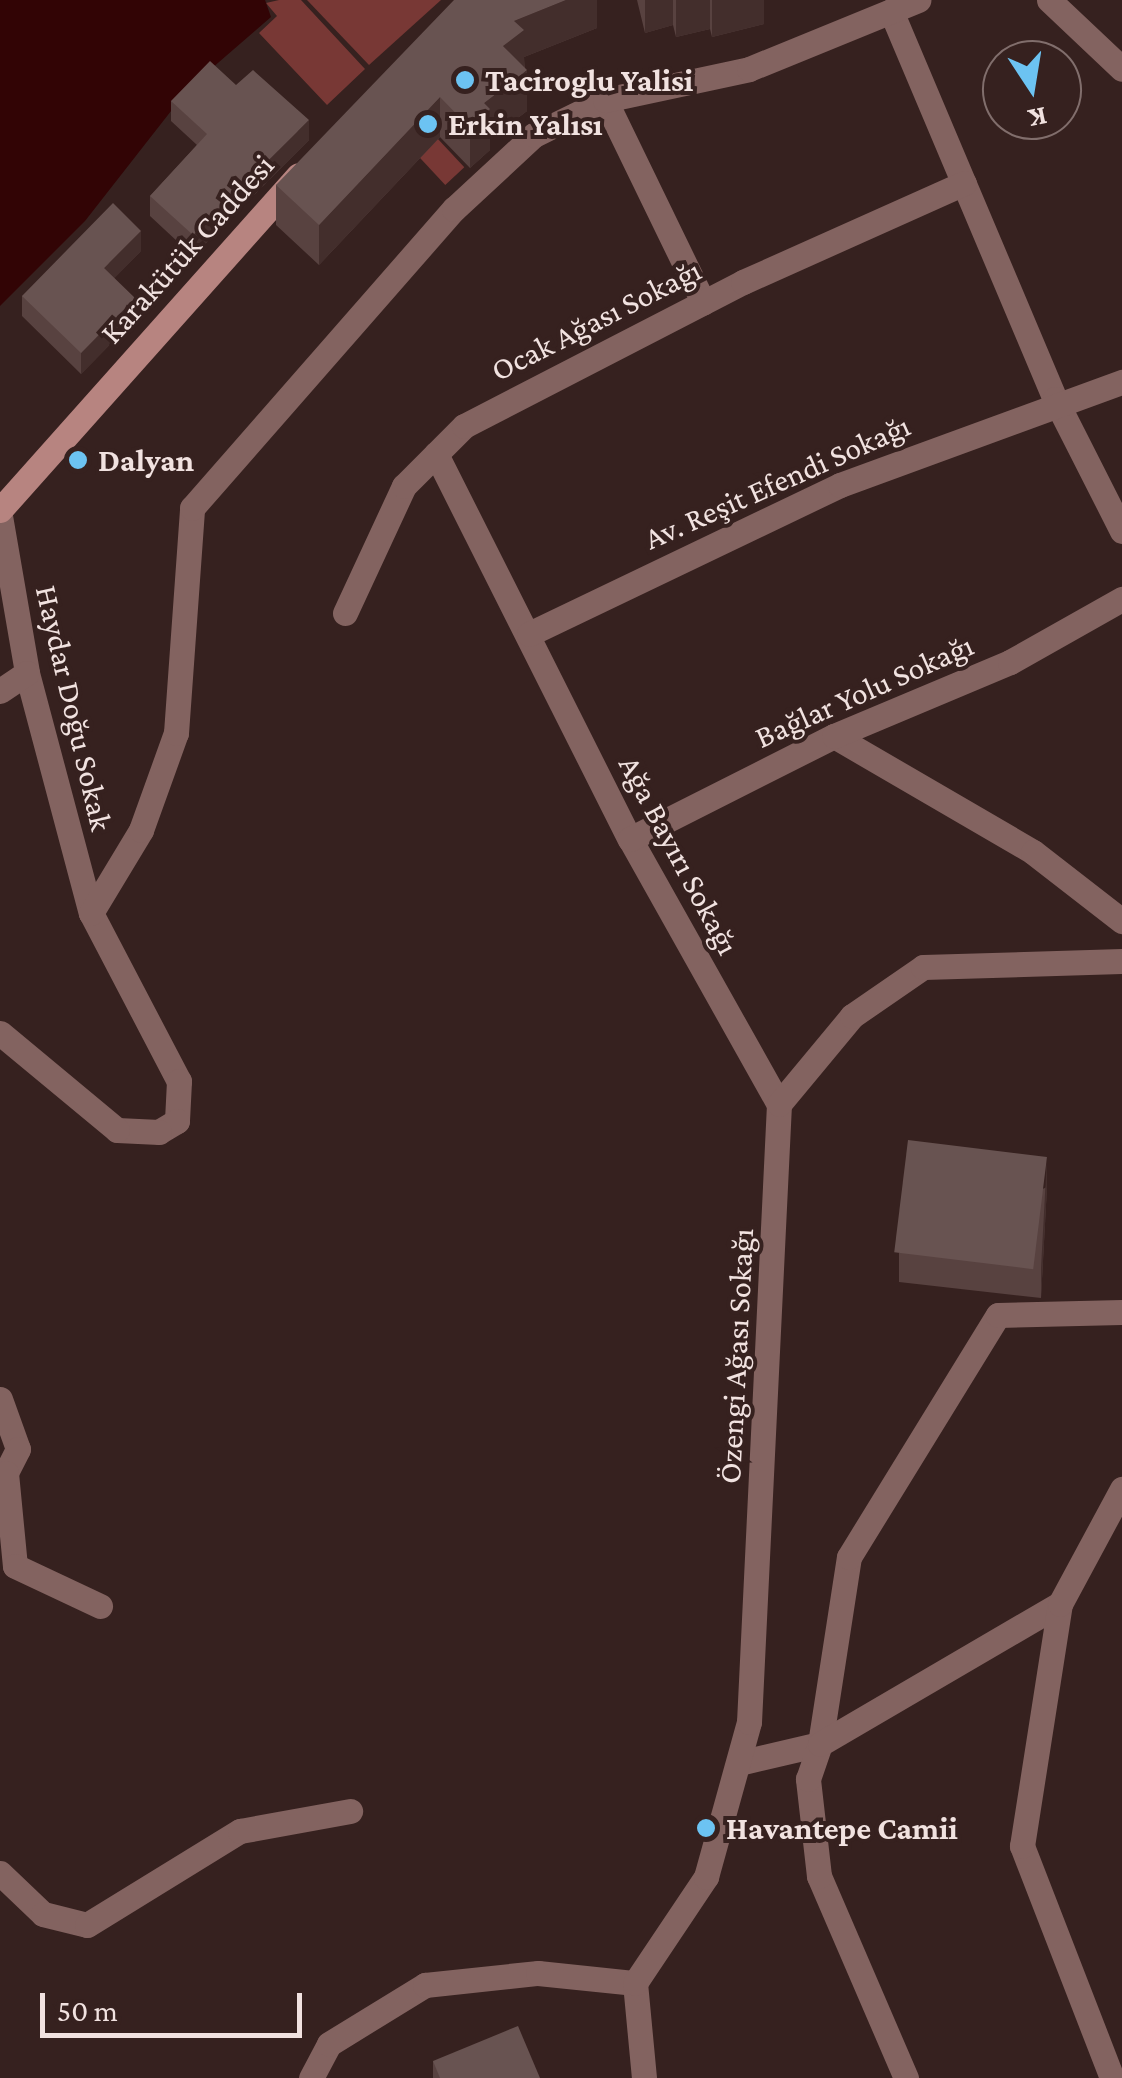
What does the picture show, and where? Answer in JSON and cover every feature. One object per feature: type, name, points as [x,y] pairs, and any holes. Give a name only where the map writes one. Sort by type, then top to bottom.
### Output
[{"type":"main road","name":"Karakütük Caddesi","points":[[0,513],[316,156]]},
{"type":"street","points":[[91,912],[141,830],[176,734],[192,508],[454,209],[534,136],[605,100],[749,70],[918,0]]},
{"type":"street","points":[[1049,0],[1122,69]]},
{"type":"street","points":[[891,10],[1055,399],[1122,531]]},
{"type":"street","points":[[605,100],[703,302]]},
{"type":"street","name":"Ocak Ağası Sokağı","points":[[345,613],[404,486],[436,454],[546,378],[964,183]]},
{"type":"street","name":"Av. Reşit Efendi Sokağı","points":[[528,634],[840,484],[1055,399],[1122,382]]},
{"type":"street","name":"Ağa Bayırı Sokağı","points":[[436,454],[630,839],[779,1104]]},
{"type":"street","name":"Haydar Doğu Sokak","points":[[0,513],[27,673],[91,912],[179,1081],[177,1121],[159,1132],[117,1130],[0,1034]]},
{"type":"street","name":"Bağlar Yolu Sokağı","points":[[630,839],[834,736],[1010,662],[1122,599]]},
{"type":"street","points":[[0,690],[27,673]]},
{"type":"street","points":[[834,736],[1033,852],[1122,921]]},
{"type":"street","points":[[779,1104],[852,1016],[923,967],[1122,961]]},
{"type":"street","name":"Özengi Ağası Sokağı","points":[[635,1982],[706,1877],[743,1762],[779,1104]]},
{"type":"street","points":[[906,2078],[819,1876],[808,1779],[820,1744],[850,1557],[998,1315],[1122,1312]]},
{"type":"street","points":[[0,1399],[18,1449],[3,1470],[15,1566],[100,1606]]},
{"type":"street","points":[[1112,2078],[1022,1846],[1060,1604],[1122,1489]]},
{"type":"street","points":[[743,1762],[820,1744],[1060,1604]]},
{"type":"street","points":[[0,1872],[43,1914],[87,1924],[240,1831],[350,1811]]},
{"type":"street","points":[[311,2078],[329,2044],[424,1985],[538,1973],[635,1982],[644,2078]]},
{"type":"shaded area","points":[[0,0],[265,0],[271,17],[189,88],[85,221],[0,306]]},
{"type":"shaded area","points":[[301,0],[365,69],[327,105],[259,33],[277,16],[266,3]]},
{"type":"shaded area","points":[[307,0],[441,0],[369,65]]},
{"type":"shaded area","points":[[437,138],[464,167],[445,185],[418,156]]},
{"type":"building","points":[[454,0],[566,0],[514,21],[524,30],[503,46],[527,70],[484,103],[490,109],[470,128],[440,97],[319,225],[276,185]]},
{"type":"building","points":[[210,61],[236,85],[253,70],[309,120],[193,235],[150,196],[207,134],[171,101]]},
{"type":"building","points":[[113,203],[141,231],[104,268],[135,298],[81,353],[22,296]]},
{"type":"building","points":[[908,1140],[1047,1157],[1033,1269],[894,1252]]},
{"type":"building","points":[[518,2026],[540,2078],[440,2078],[433,2061]]},
{"type":"place","name":"Taciroglu Yalisi","points":[[465,80]]},
{"type":"place","name":"Erkin Yalısı","points":[[428,124]]},
{"type":"place","name":"Dalyan","points":[[78,460]]},
{"type":"place","name":"Havantepe Camii","points":[[706,1828]]}]
